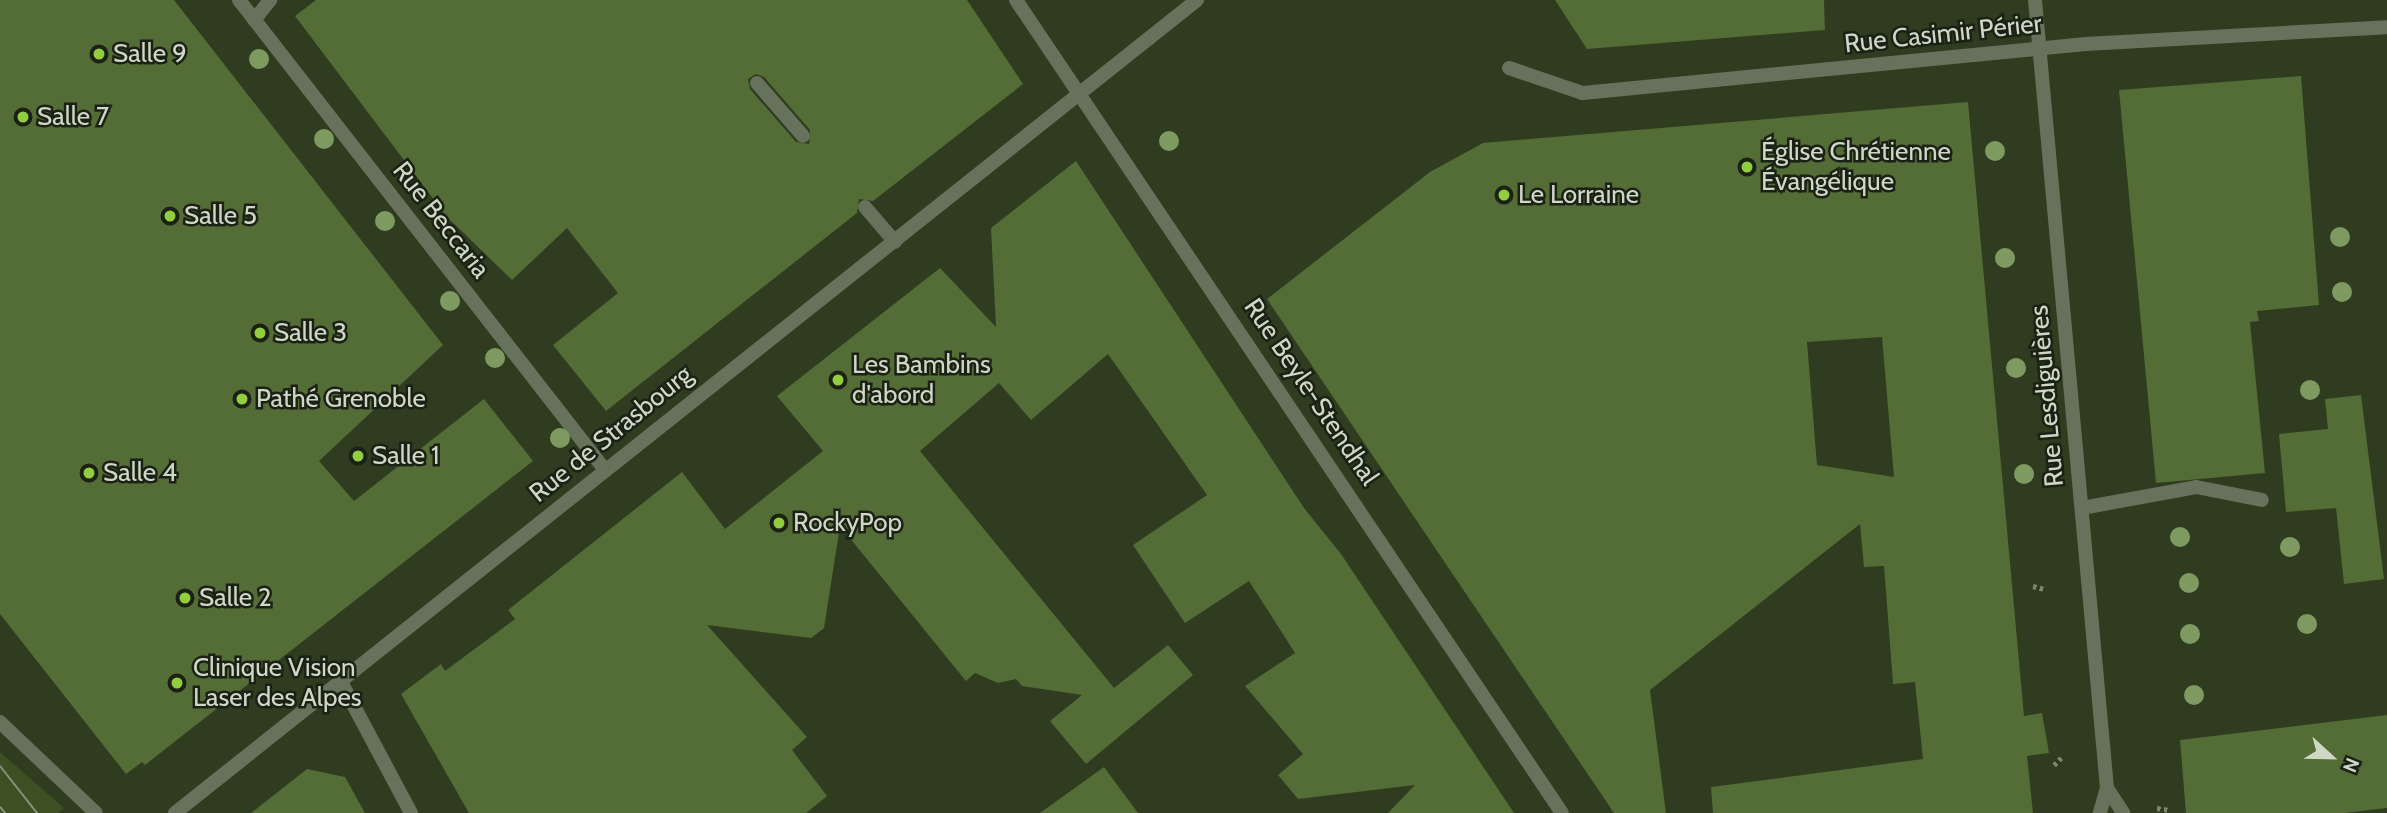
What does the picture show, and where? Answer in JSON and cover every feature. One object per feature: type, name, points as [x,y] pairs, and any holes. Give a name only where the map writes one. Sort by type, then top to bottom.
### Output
[{"type":"street","name":"Rue Beccaria","points":[[239,0],[605,470]]},
{"type":"street","points":[[254,20],[270,0]]},
{"type":"street","name":"Rue Beyle-Stendhal","points":[[1016,0],[1077,93],[1209,282],[1562,813]]},
{"type":"street","name":"Rue de Strasbourg","points":[[175,813],[1197,0]]},
{"type":"street","name":"Rue Lesdiguières","points":[[2035,0],[2107,788],[2100,813]]},
{"type":"street","name":"Rue Casimir Périer","points":[[1509,68],[1583,93],[1974,58],[2039,47],[2387,27]]},
{"type":"street","points":[[757,83],[803,136]]},
{"type":"street","points":[[864,207],[895,242]]},
{"type":"street","points":[[2082,508],[2196,487],[2262,500]]},
{"type":"street","points":[[340,680],[411,813]]},
{"type":"street","points":[[0,722],[96,813]]},
{"type":"street","name":"Rue Lesdiguières","points":[[2107,788],[2123,813]]},
{"type":"path","points":[[2033,586],[2044,589]]},
{"type":"path","points":[[2054,765],[2061,758]]},
{"type":"path","points":[[2157,808],[2169,810]]},
{"type":"green space","points":[[0,752],[64,808],[58,813],[0,813]]},
{"type":"building","name":"Pathé Grenoble","points":[[0,0],[174,0],[443,345],[319,461],[354,501],[484,399],[533,461],[145,765],[142,762],[126,774],[0,614]]},
{"type":"building","points":[[316,0],[967,0],[1023,84],[873,201],[859,199],[857,213],[606,411],[553,345],[618,293],[567,228],[512,280],[447,217],[295,16]],"holes":[[[756,74],[764,77],[810,130],[809,144],[796,142],[750,89],[748,79]]]},
{"type":"building","points":[[1555,0],[1824,0],[1825,30],[1587,49]]},
{"type":"building","points":[[2301,76],[2319,305],[2257,311],[2259,321],[2250,322],[2265,473],[2156,483],[2119,90]]},
{"type":"building","points":[[1968,102],[2024,716],[2042,713],[2049,753],[2027,756],[2033,813],[1713,813],[1711,787],[1923,759],[1915,682],[1893,684],[1884,566],[1864,567],[1860,524],[1650,690],[1666,813],[1614,813],[1267,299],[1430,172],[1483,143]],"holes":[[[1882,337],[1894,477],[1817,465],[1807,342]]]},
{"type":"building","points":[[1076,161],[1304,508],[1341,554],[1514,813],[1388,813],[1415,785],[1298,799],[1278,775],[1303,754],[1245,686],[1295,653],[1249,581],[1185,623],[1133,545],[1207,495],[1108,354],[1031,420],[999,383],[920,451],[1114,688],[1168,645],[1193,675],[1086,764],[1050,721],[1082,695],[1022,686],[1016,679],[998,683],[975,673],[966,681],[840,526],[824,628],[811,638],[707,625],[807,737],[792,750],[827,796],[806,813],[469,813],[401,694],[441,664],[445,671],[515,619],[508,610],[682,472],[725,529],[823,451],[777,396],[940,268],[996,327],[991,228]]},
{"type":"building","points":[[2361,395],[2384,579],[2344,584],[2336,508],[2286,512],[2279,434],[2328,429],[2325,399]]},
{"type":"building","points":[[2387,715],[2387,808],[2344,813],[2186,813],[2180,740]]},
{"type":"building","points":[[1104,767],[1138,813],[1040,813]]},
{"type":"building","points":[[307,769],[345,777],[365,813],[251,813]]},
{"type":"tram line","points":[[0,766],[37,813]]},
{"type":"tram line","points":[[0,807],[5,813]]},
{"type":"place","name":"Salle 9","points":[[99,54]]},
{"type":"place","name":"Salle 7","points":[[23,117]]},
{"type":"place","name":"Église Chrétienne Évangélique","points":[[1747,167]]},
{"type":"place","name":"Le Lorraine","points":[[1504,195]]},
{"type":"place","name":"Salle 5","points":[[170,216]]},
{"type":"place","name":"Salle 3","points":[[260,333]]},
{"type":"place","name":"Les Bambins d'abord","points":[[838,380]]},
{"type":"place","name":"Pathé Grenoble","points":[[242,399]]},
{"type":"place","name":"Salle 1","points":[[358,456]]},
{"type":"place","name":"Salle 4","points":[[89,473]]},
{"type":"place","name":"RockyPop","points":[[779,523]]},
{"type":"place","name":"Salle 2","points":[[185,598]]},
{"type":"place","name":"Clinique Vision Laser des Alpes","points":[[177,683]]}]
